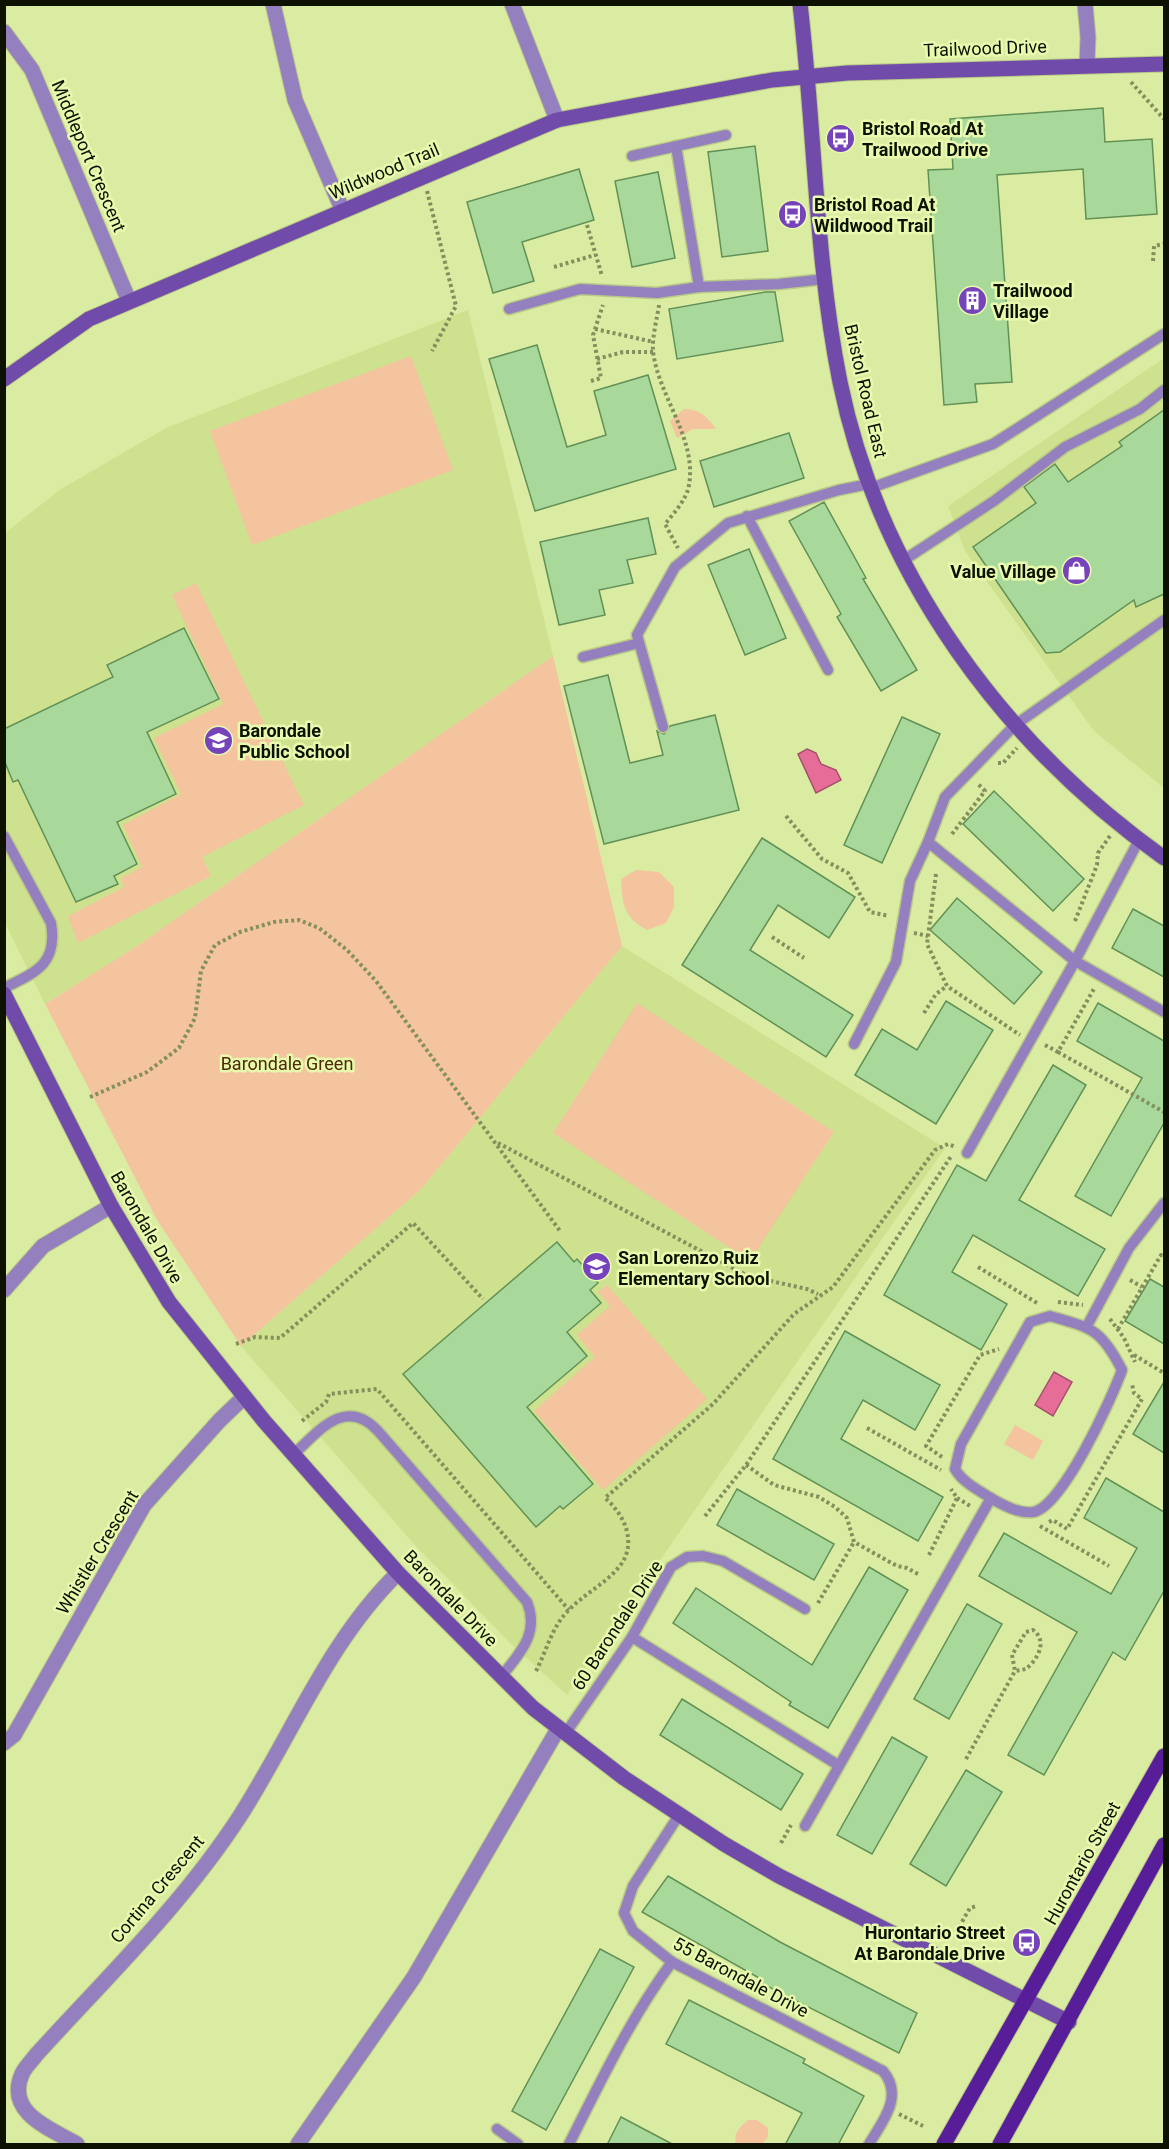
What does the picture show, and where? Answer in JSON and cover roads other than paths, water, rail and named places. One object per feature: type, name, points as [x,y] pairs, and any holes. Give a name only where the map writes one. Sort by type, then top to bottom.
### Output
[{"type":"main road","name":"Hurontario Street","points":[[944,2145],[1028,2001],[1164,1756]]},
{"type":"main road","points":[[1000,2145],[1070,2022],[1164,1845]]},
{"type":"street","points":[[273,4],[295,100],[342,210]]},
{"type":"street","points":[[512,4],[557,120]]},
{"type":"street","name":"Bristol Road East","points":[[800,4],[825,279],[840,381],[852,433],[870,486],[934,618],[971,673],[1015,725],[1060,771],[1119,824],[1164,858]]},
{"type":"street","points":[[1085,4],[1088,37],[1087,64]]},
{"type":"street","name":"Middleport Crescent","points":[[4,32],[32,70],[129,301]]},
{"type":"street","name":"Trailwood Drive","points":[[808,77],[847,73],[1087,64],[1164,64]]},
{"type":"street","name":"Wildwood Trail","points":[[4,379],[89,320],[129,301],[557,120],[772,80],[808,77]]},
{"type":"street","name":"Barondale Drive","points":[[4,994],[111,1206],[169,1302],[244,1397],[398,1573],[501,1677],[561,1732],[679,1815],[779,1876],[1070,2022]]},
{"type":"street","points":[[4,1290],[43,1246],[111,1206]]},
{"type":"street","name":"Whistler Crescent","points":[[4,1743],[14,1735],[144,1505],[219,1421],[244,1397]]},
{"type":"street","name":"Cortina Crescent","points":[[77,2145],[27,2115],[20,2098],[22,2075],[36,2055],[199,1876],[240,1815],[328,1663],[373,1597],[398,1573]]},
{"type":"street","points":[[298,2145],[414,1977],[561,1732]]},
{"type":"lane","points":[[632,156],[726,135]]},
{"type":"lane","points":[[676,146],[699,287]]},
{"type":"lane","points":[[509,309],[580,289],[661,292],[699,287],[779,284],[825,279]]},
{"type":"lane","points":[[663,727],[637,635],[675,567],[728,523],[747,516],[870,486],[993,444],[1164,334]]},
{"type":"lane","points":[[904,560],[994,501],[1065,447],[1140,410],[1164,390]]},
{"type":"lane","points":[[747,516],[828,670]]},
{"type":"lane","points":[[854,1044],[896,962],[910,881],[945,797],[1015,725],[1164,620]]},
{"type":"lane","points":[[583,657],[639,643]]},
{"type":"lane","points":[[4,836],[51,923],[52,937],[50,954],[40,969],[4,988]]},
{"type":"lane","points":[[967,1153],[1075,962],[1139,840]]},
{"type":"lane","points":[[928,842],[1075,962],[1164,1012]]},
{"type":"lane","points":[[1087,1326],[1129,1248],[1164,1203]]},
{"type":"lane","points":[[1050,1316],[1087,1326],[1106,1341],[1122,1370],[1113,1395],[1052,1502],[1033,1512],[1009,1509],[960,1478],[955,1469],[961,1444],[1030,1322],[1050,1316]]},
{"type":"lane","points":[[294,1454],[327,1424],[340,1417],[350,1416],[365,1420],[378,1431],[527,1602],[531,1616],[529,1639],[501,1677]]},
{"type":"lane","points":[[805,1826],[991,1498]]},
{"type":"lane","name":"60 Barondale Drive","points":[[561,1732],[632,1637],[671,1567],[687,1557],[703,1556],[723,1561],[802,1607]]},
{"type":"lane","points":[[632,1637],[838,1765]]},
{"type":"lane","name":"55 Barondale Drive","points":[[679,1815],[633,1886],[624,1913],[633,1931],[672,1962],[883,2071],[891,2086],[892,2102],[869,2145]]},
{"type":"lane","points":[[569,2145],[600,2083],[672,1962]]},
{"type":"lane","points":[[497,2129],[518,2145]]},
{"type":"place","name":"Bristol Road At Trailwood Drive","points":[[841,138]]},
{"type":"place","name":"Bristol Road At Wildwood Trail","points":[[793,214]]},
{"type":"place","name":"Trailwood Village","points":[[972,300]]},
{"type":"place","name":"Value Village","points":[[1077,571]]},
{"type":"place","name":"Barondale Public School","points":[[218,740]]},
{"type":"place","name":"San Lorenzo Ruiz Elementary School","points":[[597,1267]]},
{"type":"place","name":"Hurontario Street At Barondale Drive","points":[[1026,1942]]},
{"type":"park label","name":"Barondale Green","points":[[287,1063]]}]
